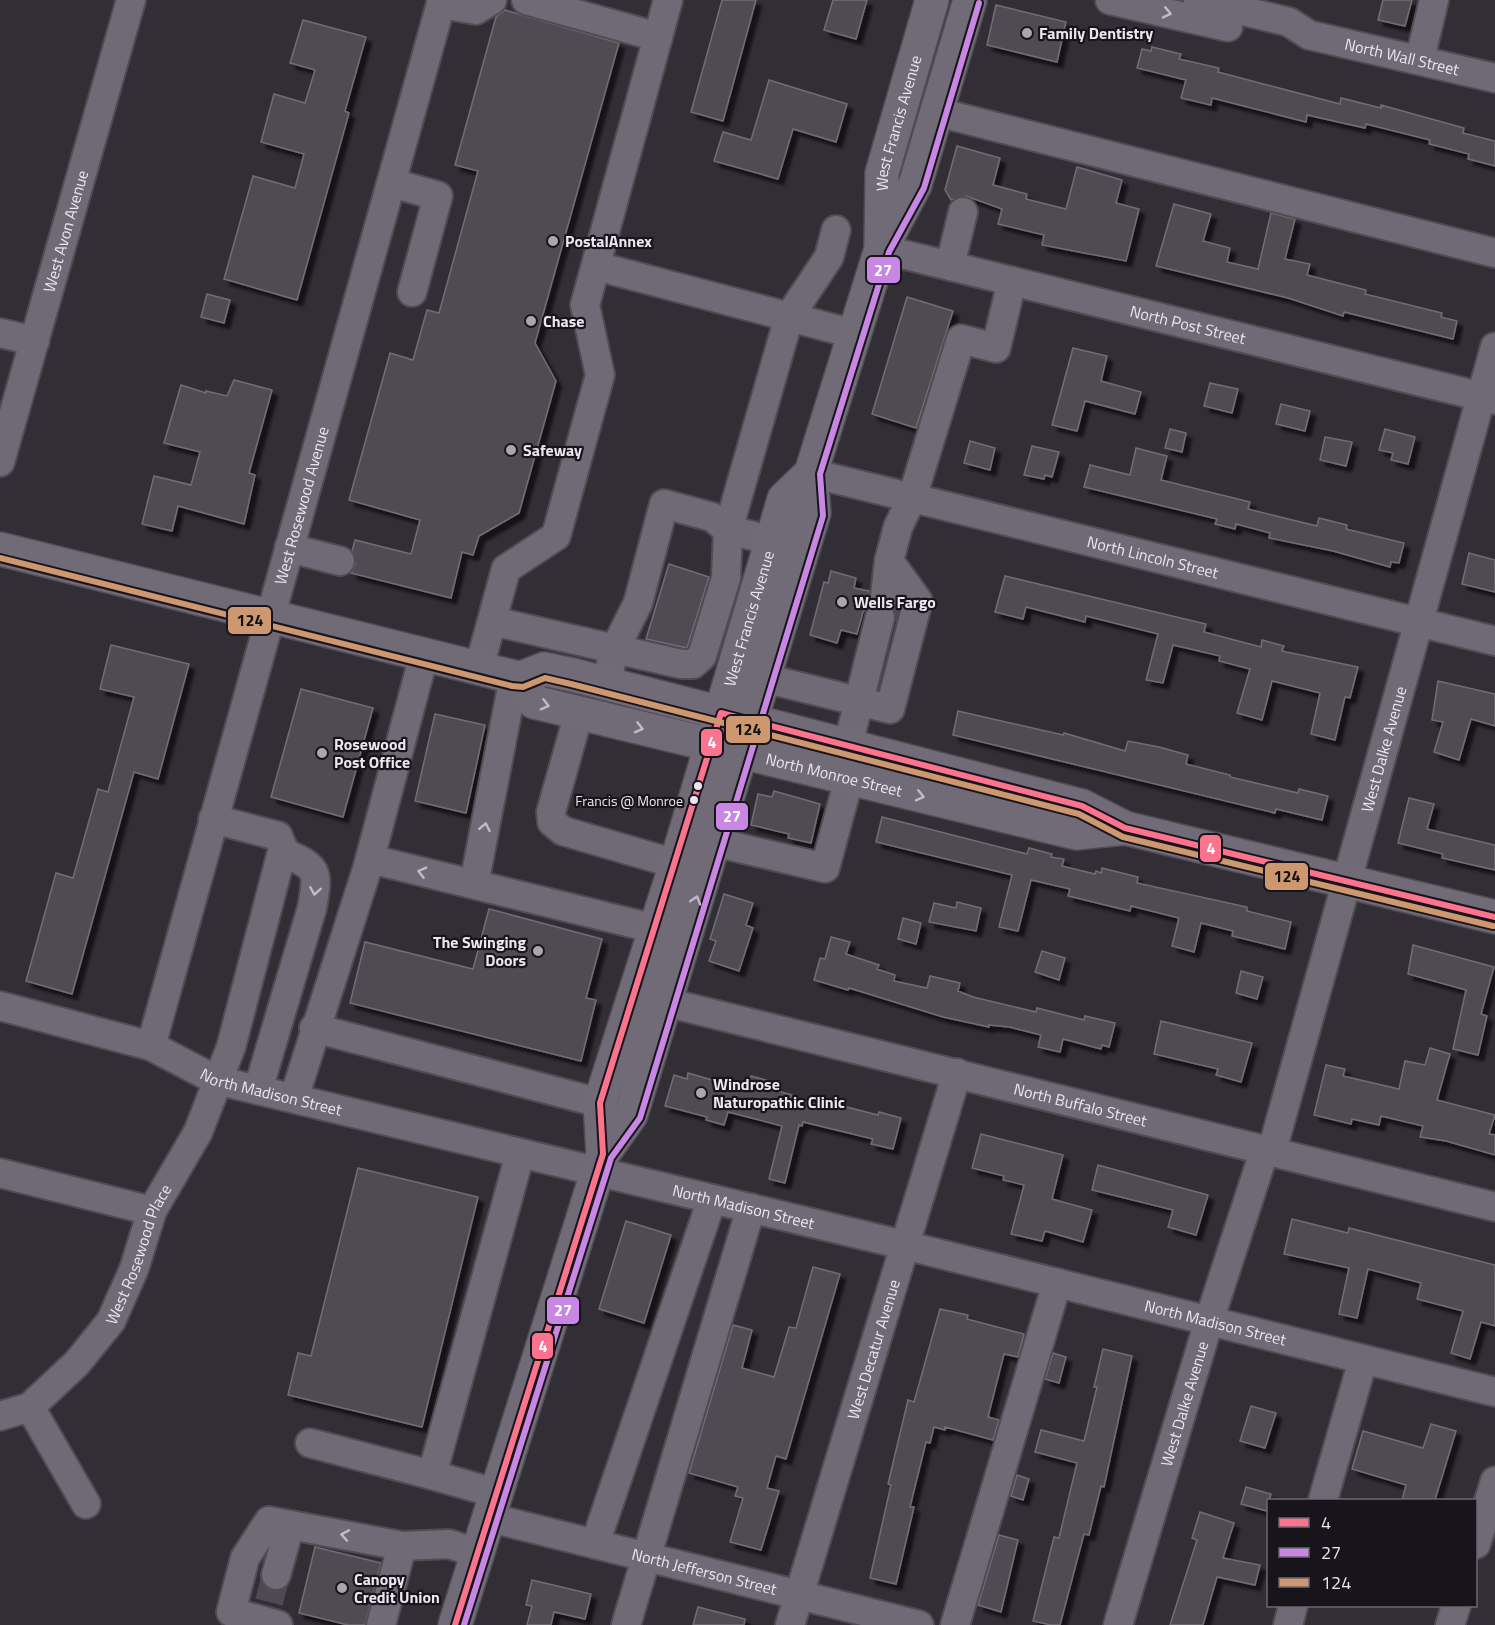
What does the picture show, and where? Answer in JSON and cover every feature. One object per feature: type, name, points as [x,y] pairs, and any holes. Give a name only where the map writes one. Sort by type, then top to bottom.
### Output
[{"type":"main road","name":"West Francis Avenue","points":[[881,249],[882,173],[932,0]]},
{"type":"main road","name":"West Francis Avenue","points":[[736,716],[764,678],[814,513],[811,473],[881,249],[915,185],[970,0]]},
{"type":"main road","name":"West Francis Avenue","points":[[600,1163],[600,1103],[676,864],[726,750],[736,716],[771,540],[784,499],[811,473]]},
{"type":"main road","name":"North Monroe Street","points":[[0,549],[518,678],[544,669],[736,716],[1082,806],[1125,828],[1495,917]]},
{"type":"main road","name":"North Monroe Street","points":[[518,678],[534,702],[726,750],[1076,833],[1125,828]]},
{"type":"main road","name":"West Francis Avenue","points":[[455,1625],[600,1163],[631,1115],[714,842],[726,750]]},
{"type":"street","name":"West Avon Avenue","points":[[0,462],[11,382],[35,341],[131,0]]},
{"type":"street","points":[[442,2],[476,10],[492,0]]},
{"type":"street","points":[[525,0],[658,37]]},
{"type":"street","points":[[479,668],[506,569],[556,536],[600,375],[585,305],[668,0]]},
{"type":"street","name":"North Wall Street","points":[[1110,0],[1287,41],[1309,35]]},
{"type":"street","name":"North Wall Street","points":[[1198,0],[1289,22],[1309,35],[1495,78]]},
{"type":"street","points":[[1420,59],[1434,0]]},
{"type":"street","name":"West Rosewood Avenue","points":[[151,1046],[442,2]]},
{"type":"street","points":[[937,112],[1495,253]]},
{"type":"street","points":[[392,183],[438,196],[412,292]]},
{"type":"street","points":[[950,266],[963,212]]},
{"type":"street","points":[[492,621],[681,664],[693,664],[702,656],[726,578],[728,530],[789,317],[829,257],[836,230]]},
{"type":"street","name":"North Post Street","points":[[881,249],[1488,398]]},
{"type":"street","points":[[596,266],[854,334]]},
{"type":"street","points":[[848,744],[883,606],[889,561],[897,527],[912,498],[961,339],[996,348],[1012,281]]},
{"type":"street","points":[[0,333],[35,341]]},
{"type":"street","name":"West Dalke Avenue","points":[[1118,1625],[1209,1321],[1268,1150],[1347,883],[1417,622],[1488,398],[1495,347]]},
{"type":"street","name":"North Lincoln Street","points":[[811,473],[1495,641]]},
{"type":"street","points":[[605,684],[615,649],[638,603],[664,504],[712,517],[728,530],[771,540]]},
{"type":"street","points":[[289,548],[340,561]]},
{"type":"street","points":[[764,678],[890,709],[918,601],[889,561]]},
{"type":"street","points":[[294,1098],[314,1028],[370,859],[424,655]]},
{"type":"street","points":[[474,884],[518,678]]},
{"type":"street","points":[[579,713],[551,812],[552,822],[563,831],[676,864]]},
{"type":"street","points":[[714,842],[825,868],[849,779]]},
{"type":"street","points":[[213,819],[278,836],[282,842],[282,852],[308,863],[316,873],[317,882],[312,908],[258,1090]]},
{"type":"street","name":"West Rosewood Place","points":[[30,1407],[77,1364],[111,1321],[134,1269],[152,1211],[198,1132],[216,1080],[231,1047],[282,852]]},
{"type":"street","points":[[370,859],[656,929]]},
{"type":"street","name":"North Buffalo Street","points":[[665,1002],[1495,1207]]},
{"type":"street","name":"North Madison Street","points":[[0,1005],[151,1046],[216,1080],[520,1154],[600,1163],[712,1199],[1495,1392]]},
{"type":"street","points":[[314,1028],[600,1103]]},
{"type":"street","name":"West Decatur Avenue","points":[[790,1625],[957,1073]]},
{"type":"street","points":[[432,1476],[520,1154]]},
{"type":"street","points":[[0,1173],[152,1211]]},
{"type":"street","points":[[595,1544],[712,1199]]},
{"type":"street","points":[[626,1625],[751,1208]]},
{"type":"street","points":[[955,1625],[1057,1283]]},
{"type":"street","points":[[1323,1499],[1363,1360]]},
{"type":"street","points":[[0,1416],[30,1407],[86,1504]]},
{"type":"street","name":"North Jefferson Street","points":[[310,1443],[432,1476],[491,1505],[595,1544],[919,1625]]},
{"type":"street","points":[[1477,1541],[1495,1481]]},
{"type":"street","points":[[271,1616],[231,1612],[245,1558],[269,1521],[402,1546],[449,1544],[477,1553]]},
{"type":"street","points":[[276,1575],[290,1525]]},
{"type":"street","points":[[381,1625],[402,1546]]},
{"type":"street","points":[[1288,1625],[1292,1607]]},
{"type":"street","points":[[1450,1625],[1455,1607]]},
{"type":"building","points":[[722,0],[756,0],[723,121],[691,112]]},
{"type":"building","points":[[833,0],[867,0],[856,39],[824,30]]},
{"type":"building","points":[[1383,0],[1412,0],[1405,26],[1378,20]]},
{"type":"building","name":"Family Dentistry","points":[[996,5],[1066,22],[1057,62],[987,45]]},
{"type":"building","points":[[505,10],[619,43],[535,343],[556,381],[519,513],[479,536],[473,555],[462,552],[451,598],[351,573],[356,564],[352,551],[355,540],[411,554],[420,520],[349,500],[390,353],[413,360],[427,310],[439,313],[478,171],[455,165],[496,17]]},
{"type":"building","points":[[303,20],[366,37],[345,111],[349,113],[297,300],[224,279],[253,176],[295,188],[304,154],[261,142],[274,94],[305,103],[315,70],[290,63]]},
{"type":"building","points":[[1152,47],[1181,54],[1179,59],[1219,68],[1218,72],[1340,104],[1341,98],[1381,108],[1381,105],[1464,128],[1463,133],[1495,141],[1495,166],[1468,159],[1469,154],[1429,144],[1430,140],[1366,124],[1365,128],[1307,115],[1306,122],[1212,98],[1211,105],[1181,98],[1186,80],[1137,68],[1142,49],[1151,51]]},
{"type":"building","points":[[769,80],[847,104],[836,142],[793,129],[778,179],[714,161],[723,132],[751,140]]},
{"type":"building","points":[[957,146],[1000,158],[993,185],[1027,194],[1026,199],[1066,209],[1077,167],[1122,180],[1116,203],[1139,209],[1126,261],[1042,245],[1044,235],[998,224],[1002,209],[966,196],[951,200],[945,190]]},
{"type":"building","points":[[1174,204],[1211,214],[1203,241],[1230,248],[1227,262],[1258,269],[1271,213],[1295,219],[1285,259],[1310,264],[1307,275],[1366,290],[1365,294],[1442,313],[1441,317],[1457,321],[1453,339],[1344,312],[1343,316],[1288,298],[1156,266]]},
{"type":"building","points":[[207,294],[230,300],[224,323],[201,317]]},
{"type":"building","points":[[907,297],[953,311],[916,428],[872,414]]},
{"type":"building","points":[[1073,348],[1107,356],[1101,381],[1141,392],[1135,414],[1085,401],[1077,431],[1052,425]]},
{"type":"building","points":[[234,380],[272,390],[249,473],[255,475],[244,524],[178,506],[172,531],[142,524],[154,476],[191,485],[200,452],[164,443],[181,385],[206,393],[206,391],[227,396]]},
{"type":"building","points":[[1210,383],[1238,389],[1232,413],[1204,406]]},
{"type":"building","points":[[1281,404],[1310,411],[1305,431],[1276,424]]},
{"type":"building","points":[[1170,429],[1186,433],[1182,452],[1165,448]]},
{"type":"building","points":[[1385,429],[1415,437],[1408,464],[1391,460],[1393,453],[1379,450]]},
{"type":"building","points":[[1325,437],[1352,442],[1346,466],[1320,460]]},
{"type":"building","points":[[970,441],[995,448],[990,470],[964,463]]},
{"type":"building","points":[[1032,446],[1059,452],[1052,477],[1045,475],[1044,479],[1024,475]]},
{"type":"building","points":[[1136,448],[1167,456],[1161,480],[1250,502],[1248,509],[1317,526],[1319,518],[1347,525],[1346,529],[1404,543],[1399,563],[1391,562],[1390,567],[1333,551],[1269,538],[1270,533],[1236,524],[1235,529],[1215,524],[1217,519],[1084,487],[1090,465],[1130,475]]},
{"type":"building","points":[[1469,553],[1495,560],[1495,592],[1462,584]]},
{"type":"building","points":[[669,564],[709,577],[687,648],[646,639]]},
{"type":"building","name":"Wells Fargo","points":[[831,571],[856,578],[854,588],[869,591],[871,604],[863,612],[857,634],[841,630],[837,643],[810,635],[824,582],[828,583]]},
{"type":"building","points":[[1005,576],[1206,624],[1204,632],[1261,647],[1262,640],[1284,646],[1282,651],[1358,667],[1350,698],[1345,697],[1335,740],[1311,734],[1320,693],[1272,681],[1262,720],[1237,713],[1250,669],[1219,661],[1220,656],[1173,645],[1163,683],[1146,680],[1158,634],[1086,616],[1085,622],[1026,607],[1023,619],[995,612]]},
{"type":"building","points":[[111,645],[189,664],[158,779],[134,772],[72,994],[26,981],[56,873],[73,878],[98,789],[108,792],[134,697],[100,689]]},
{"type":"building","points":[[1438,681],[1495,694],[1495,726],[1471,719],[1459,760],[1434,752],[1443,722],[1432,720]]},
{"type":"building","name":"Rosewood Post Office","points":[[301,689],[373,708],[343,817],[271,797]]},
{"type":"building","points":[[958,711],[1063,735],[1064,733],[1125,751],[1128,741],[1159,747],[1188,755],[1186,764],[1230,775],[1230,777],[1298,793],[1299,789],[1328,796],[1322,820],[1276,809],[1275,813],[953,735]]},
{"type":"building","points":[[435,714],[485,725],[466,813],[415,801]]},
{"type":"building","points":[[774,791],[820,804],[811,843],[788,838],[789,834],[751,825],[758,794],[772,797]]},
{"type":"building","points":[[1409,798],[1434,804],[1427,829],[1495,845],[1495,870],[1442,858],[1443,854],[1398,843]]},
{"type":"building","points":[[882,817],[1027,854],[1029,848],[1052,854],[1051,857],[1064,859],[1062,866],[1095,874],[1096,871],[1101,873],[1102,868],[1138,877],[1137,883],[1247,907],[1247,911],[1291,922],[1285,949],[1232,936],[1233,931],[1201,923],[1194,952],[1172,946],[1179,918],[1131,906],[1130,911],[1068,896],[1070,889],[1031,880],[1018,931],[999,927],[1012,875],[876,842]]},
{"type":"building","points":[[724,894],[753,903],[746,925],[753,928],[739,971],[709,961],[716,941],[710,939]]},
{"type":"building","points":[[957,902],[981,908],[976,931],[929,922],[934,903],[956,908]]},
{"type":"building","points":[[489,909],[602,939],[586,998],[596,1000],[581,1061],[350,1003],[365,942],[473,969]]},
{"type":"building","points":[[903,918],[921,923],[916,944],[898,939]]},
{"type":"building","points":[[831,937],[850,942],[846,954],[879,965],[877,969],[895,975],[894,981],[927,988],[930,976],[960,983],[958,991],[973,997],[1036,1012],[1037,1008],[1084,1020],[1085,1016],[1115,1023],[1109,1047],[1102,1045],[1101,1049],[1063,1039],[1060,1052],[1038,1047],[1041,1035],[1009,1027],[989,1025],[989,1027],[943,1017],[849,988],[848,990],[814,980],[820,958],[825,959]]},
{"type":"building","points":[[1413,945],[1494,967],[1481,1014],[1487,1016],[1478,1055],[1453,1049],[1466,990],[1408,974]]},
{"type":"building","points":[[1042,951],[1065,958],[1059,980],[1035,972]]},
{"type":"building","points":[[1241,971],[1263,977],[1257,999],[1236,993]]},
{"type":"building","points":[[1161,1021],[1252,1043],[1241,1082],[1216,1075],[1218,1069],[1154,1054]]},
{"type":"building","points":[[1430,1048],[1450,1054],[1437,1100],[1495,1115],[1489,1134],[1495,1135],[1495,1155],[1446,1141],[1420,1137],[1423,1126],[1381,1116],[1379,1125],[1352,1119],[1351,1124],[1314,1115],[1326,1065],[1345,1069],[1343,1076],[1399,1089],[1405,1061],[1425,1065]]},
{"type":"building","points":[[688,1073],[747,1090],[751,1076],[773,1082],[771,1089],[792,1095],[791,1098],[822,1106],[823,1101],[878,1115],[879,1112],[901,1118],[893,1149],[871,1144],[873,1139],[803,1122],[802,1126],[799,1125],[785,1183],[769,1179],[782,1126],[728,1112],[724,1125],[706,1120],[707,1117],[665,1106],[674,1075],[687,1079]]},
{"type":"building","points":[[981,1134],[1063,1155],[1052,1199],[1092,1210],[1083,1242],[1045,1231],[1042,1241],[1011,1234],[1024,1185],[1003,1180],[1004,1176],[972,1168]]},
{"type":"building","points":[[1098,1165],[1208,1195],[1196,1235],[1168,1227],[1173,1210],[1092,1190]]},
{"type":"building","points":[[358,1168],[478,1197],[422,1427],[288,1395],[298,1353],[311,1356]]},
{"type":"building","points":[[1292,1219],[1348,1233],[1349,1228],[1495,1265],[1495,1326],[1481,1322],[1470,1359],[1451,1353],[1463,1311],[1417,1299],[1421,1283],[1368,1269],[1357,1318],[1339,1314],[1349,1268],[1284,1254]]},
{"type":"building","points":[[626,1221],[671,1235],[644,1323],[599,1309]]},
{"type":"building","points":[[813,1267],[840,1274],[786,1459],[776,1456],[767,1488],[779,1491],[761,1550],[730,1542],[743,1498],[735,1496],[738,1487],[689,1473],[733,1325],[752,1330],[742,1368],[774,1377],[789,1327],[796,1328]]},
{"type":"building","points":[[940,1309],[968,1315],[967,1319],[1024,1334],[1018,1357],[1004,1354],[988,1417],[999,1420],[993,1440],[945,1427],[945,1430],[934,1427],[930,1443],[926,1442],[910,1507],[914,1507],[896,1584],[870,1578],[891,1485],[888,1484],[908,1400],[914,1402]]},
{"type":"building","points":[[1103,1349],[1132,1356],[1104,1487],[1101,1486],[1089,1535],[1084,1534],[1060,1625],[1033,1621],[1054,1537],[1059,1538],[1077,1463],[1035,1452],[1041,1430],[1084,1441],[1097,1387],[1094,1387]]},
{"type":"building","points":[[1053,1353],[1066,1357],[1059,1383],[1045,1379]]},
{"type":"building","points":[[1251,1406],[1276,1413],[1265,1448],[1240,1441]]},
{"type":"building","points":[[1431,1424],[1456,1431],[1435,1499],[1402,1499],[1406,1485],[1352,1469],[1363,1431],[1423,1448]]},
{"type":"building","points":[[1017,1475],[1029,1479],[1023,1500],[1011,1496]]},
{"type":"building","points":[[1246,1487],[1271,1494],[1270,1499],[1267,1499],[1267,1511],[1241,1504]]},
{"type":"building","points":[[1200,1512],[1234,1523],[1223,1558],[1260,1565],[1255,1585],[1217,1577],[1203,1625],[1170,1625],[1197,1540],[1192,1538]]},
{"type":"building","points":[[999,1535],[1018,1540],[1001,1612],[978,1605]]},
{"type":"building","name":"Canopy Credit Union","points":[[315,1547],[381,1563],[365,1625],[348,1625],[299,1613]]},
{"type":"building","points":[[532,1580],[591,1594],[585,1619],[554,1612],[551,1625],[527,1625],[532,1606],[526,1605]]},
{"type":"building","points":[[698,1607],[745,1619],[744,1625],[693,1625]]},
{"type":"tunnel","points":[[892,620],[897,599]]},
{"type":"tunnel","points":[[269,1602],[276,1575]]},
{"type":"transit line","name":"27","points":[[464,1625],[611,1158],[640,1118],[823,516],[820,474],[889,252],[924,188],[979,3]]},
{"type":"transit line","name":"124","points":[[0,558],[512,686],[523,687],[545,678],[571,684],[1079,814],[1123,837],[1493,926]]},
{"type":"transit line","name":"4","points":[[455,1625],[603,1154],[600,1103],[721,713],[1082,806],[1125,828],[1495,917]]},
{"type":"place","name":"Family Dentistry","points":[[1027,33]]},
{"type":"place","name":"PostalAnnex","points":[[553,241]]},
{"type":"place","name":"Chase","points":[[531,321]]},
{"type":"place","name":"Safeway","points":[[511,450]]},
{"type":"place","name":"Wells Fargo","points":[[842,602]]},
{"type":"place","name":"Rosewood Post Office","points":[[322,753]]},
{"type":"place","name":"Francis @ Monroe","points":[[694,800]]},
{"type":"place","name":"The Swinging Doors","points":[[538,951]]},
{"type":"place","name":"Windrose Naturopathic Clinic","points":[[701,1093]]},
{"type":"place","name":"Canopy Credit Union","points":[[342,1588]]}]
